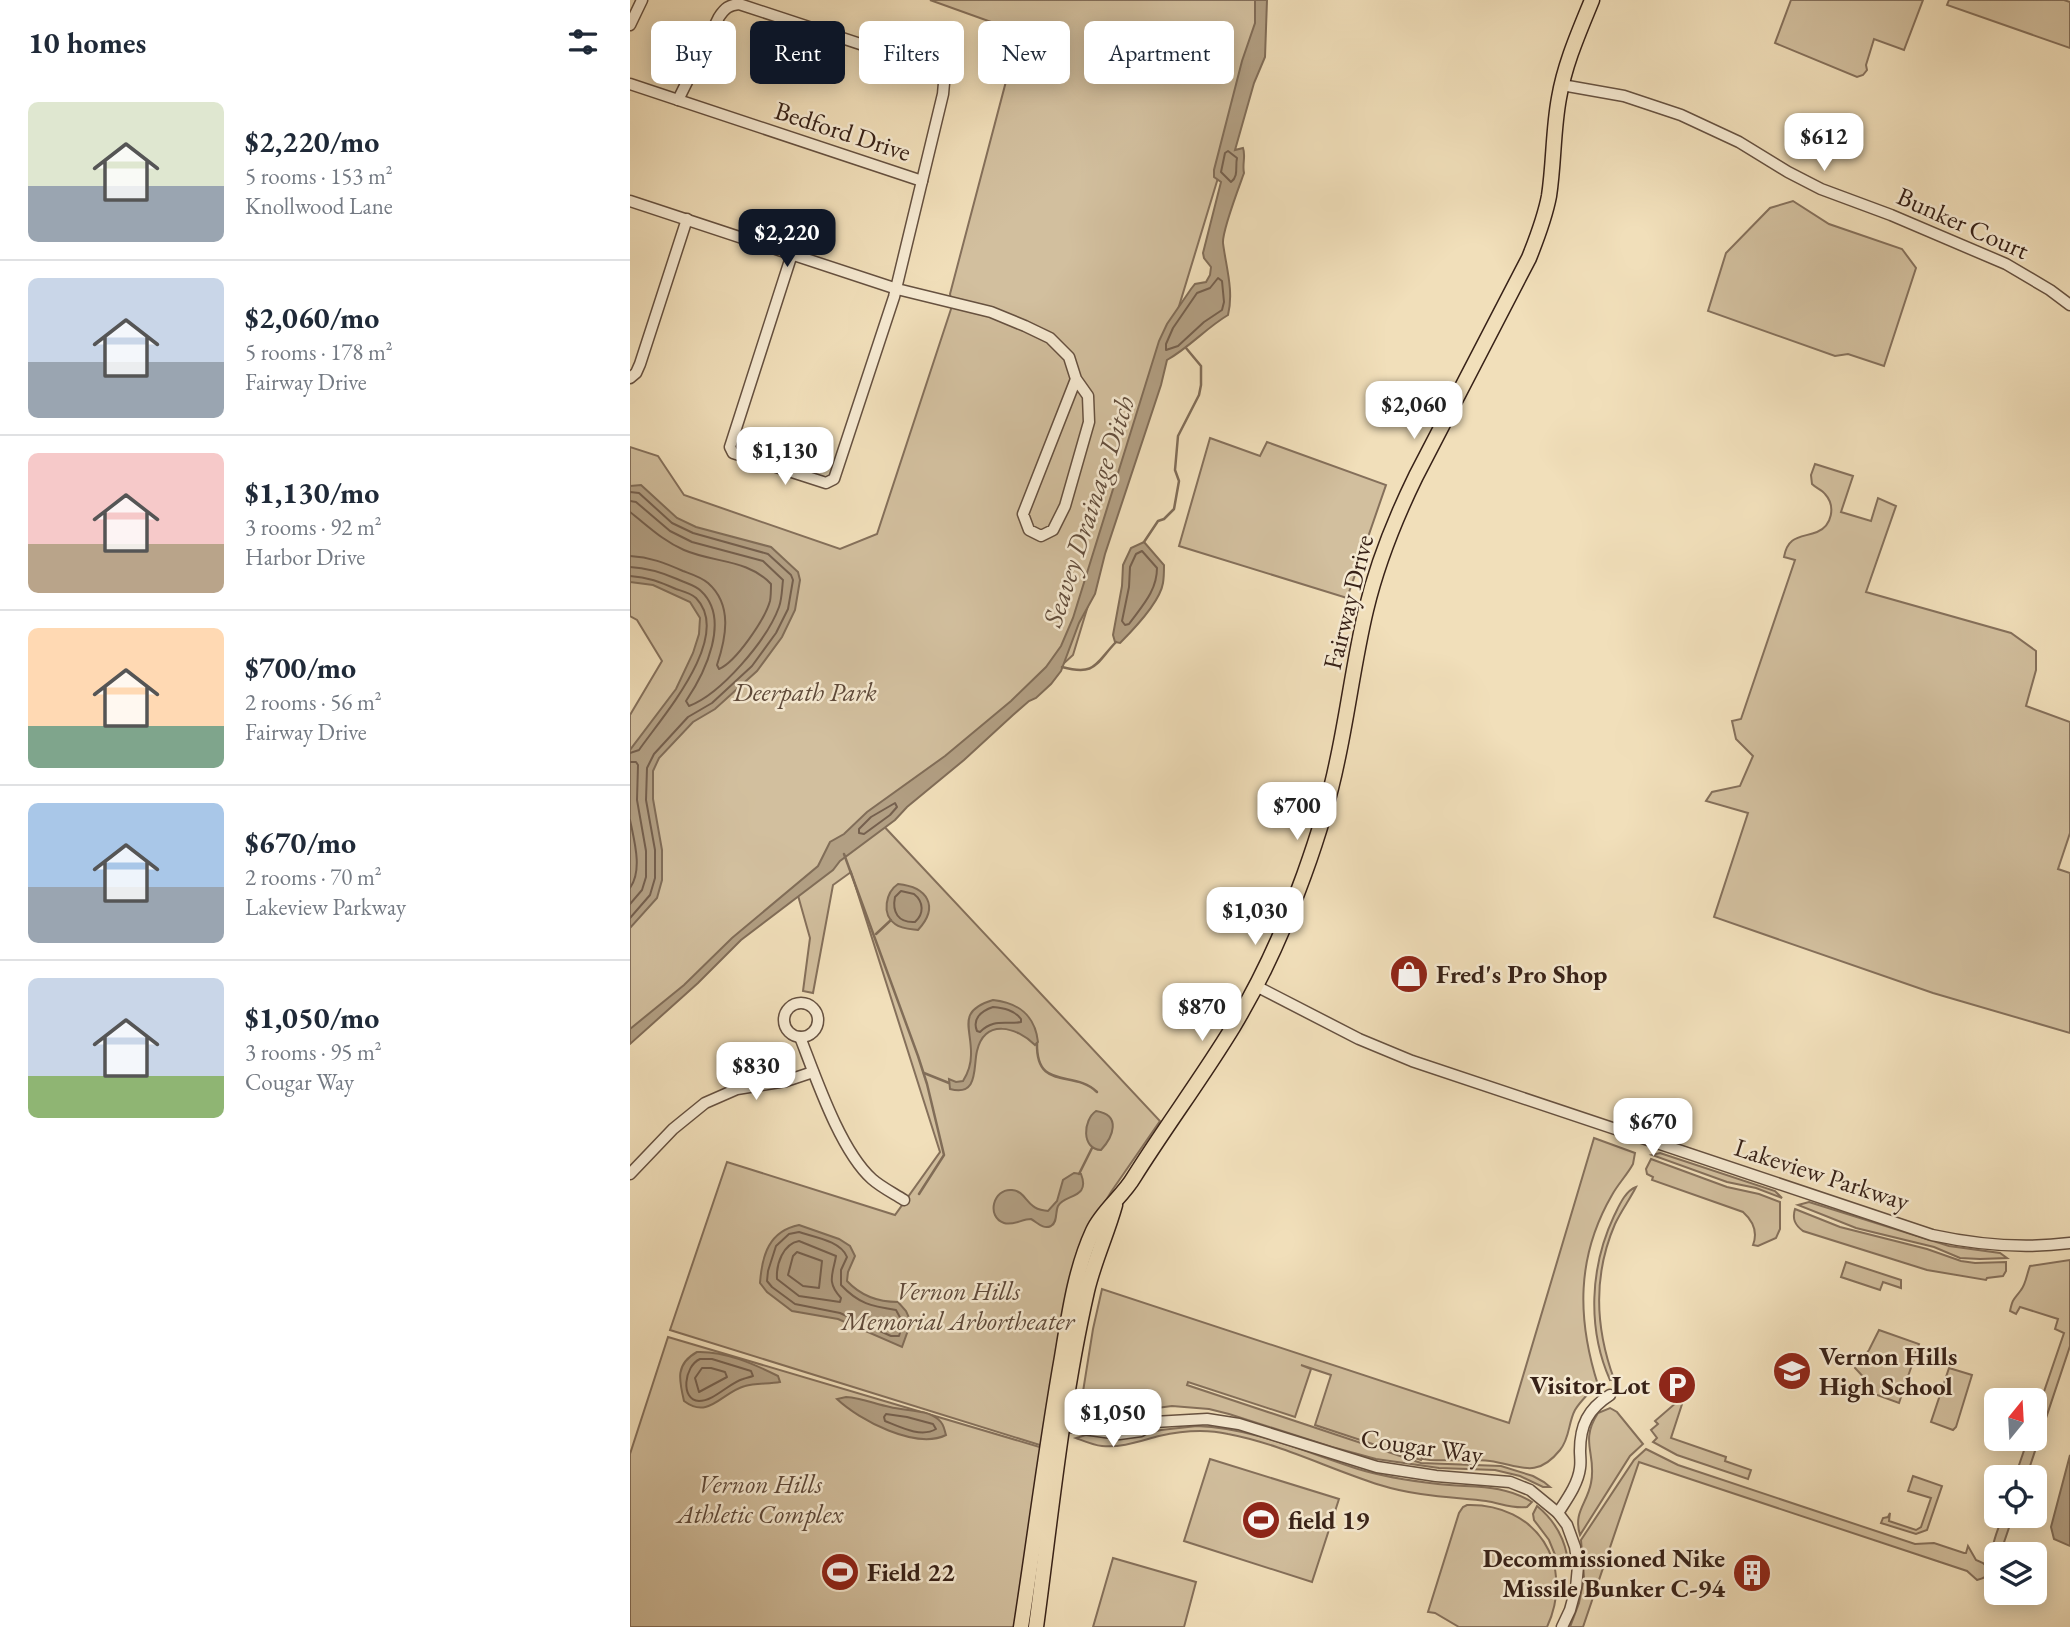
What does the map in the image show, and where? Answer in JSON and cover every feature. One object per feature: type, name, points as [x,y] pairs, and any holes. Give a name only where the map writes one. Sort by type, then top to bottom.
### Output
[{"type":"main road","name":"Fairway Drive","points":[[1021,1627],[1051,1416],[1079,1268],[1095,1226],[1126,1190],[1206,1071],[1256,986],[1286,923],[1323,817],[1337,764],[1366,610],[1381,559],[1410,488],[1529,258],[1539,233],[1548,199],[1562,85],[1570,53],[1592,0]]},
{"type":"main road","name":"Fairway Drive","points":[[1036,1627],[1063,1426],[1078,1338],[1090,1280],[1117,1200]]},
{"type":"street","points":[[630,25],[642,0]]},
{"type":"street","points":[[678,100],[724,9],[739,4],[945,72],[943,94],[897,289],[834,479],[822,483],[733,453],[730,447],[792,254]]},
{"type":"street","name":"Bedford Drive","points":[[630,83],[922,181]]},
{"type":"street","name":"Bunker Court","points":[[1562,85],[1624,96],[1690,119],[1739,142],[1821,189],[1891,215],[2006,264],[2070,305]]},
{"type":"street","points":[[630,201],[897,289],[992,313],[1050,338],[1069,357],[1076,379],[1088,396],[1089,422],[1065,506],[1053,530],[1041,536],[1029,530],[1023,514],[1076,379]]},
{"type":"street","points":[[630,378],[640,364],[687,219]]},
{"type":"street","name":"Lakeview Parkway","points":[[1256,986],[1359,1039],[1412,1061],[1932,1234],[2007,1246],[2070,1243]]},
{"type":"street","points":[[800,1037],[846,1145],[858,1164],[872,1180],[904,1200]]},
{"type":"street","points":[[630,1174],[705,1102],[737,1089],[786,1081],[813,1072]]},
{"type":"street","points":[[1558,1513],[1576,1484],[1584,1423],[1596,1404],[1610,1395]]},
{"type":"street","name":"Cougar Way","points":[[1066,1411],[1111,1420],[1218,1420],[1377,1466],[1436,1476],[1510,1482],[1530,1490],[1558,1513],[1567,1525],[1575,1547],[1578,1566],[1576,1588],[1562,1627]]},
{"type":"street","name":"Cougar Way","points":[[1063,1426],[1119,1434],[1141,1431],[1154,1422]]},
{"type":"green space","name":"Deerpath Park","points":[[930,0],[1265,0],[1266,20],[1073,655],[970,749],[879,821],[1160,1121],[1096,1217],[1043,1446],[670,1330],[727,1162],[895,1215],[940,1152],[851,872],[833,885],[813,993],[803,991],[810,938],[797,892],[630,1032],[630,715],[662,661],[637,620],[630,616],[630,447],[658,456],[684,495],[840,549],[877,534],[952,306],[950,294],[1005,84],[1070,84],[1070,21],[988,21]]},
{"type":"green space","points":[[1791,0],[1923,0],[1904,50],[1874,39],[1867,70],[1857,77],[1775,43]]},
{"type":"green space","points":[[1949,0],[2070,2],[2070,48],[1947,5]]},
{"type":"green space","points":[[1793,201],[1829,224],[1902,249],[1916,268],[1884,366],[1848,354],[1835,356],[1708,311],[1726,253],[1770,208]]},
{"type":"green space","points":[[1210,438],[1260,456],[1267,442],[1386,485],[1347,598],[1179,546]]},
{"type":"green space","points":[[1815,464],[1853,476],[1841,512],[1871,521],[1878,498],[1896,506],[1866,592],[2011,633],[2036,651],[2036,670],[2026,706],[2070,722],[2070,833],[2058,869],[2070,873],[2070,1033],[1933,993],[1714,917],[1748,813],[1706,801],[1712,792],[1740,786],[1753,756],[1736,739],[1732,721],[1741,719],[1795,560],[1784,557],[1786,550],[1796,538],[1822,529],[1831,515],[1828,499],[1812,484],[1811,475]]},
{"type":"green space","points":[[1594,1138],[1635,1153],[1633,1164],[1614,1191],[1600,1218],[1586,1265],[1586,1336],[1598,1385],[1575,1410],[1560,1450],[1543,1465],[1527,1468],[1490,1461],[1430,1460],[1423,1459],[1424,1452],[1421,1460],[1315,1425],[1331,1375],[1301,1365],[1311,1369],[1295,1417],[1188,1382],[1187,1385],[1421,1463],[1501,1466],[1533,1476],[1550,1487],[1495,1470],[1439,1468],[1376,1459],[1209,1409],[1172,1406],[1111,1414],[1088,1409],[1081,1404],[1102,1289],[1509,1423]]},
{"type":"green space","points":[[1660,1153],[1775,1191],[1782,1198],[1652,1155]]},
{"type":"green space","points":[[1651,1159],[1727,1187],[1780,1202],[1780,1229],[1776,1238],[1758,1246],[1753,1245],[1754,1227],[1743,1212],[1652,1180],[1653,1177],[1647,1174],[1646,1169]]},
{"type":"green space","points":[[1636,1187],[1615,1224],[1603,1262],[1600,1282],[1600,1321],[1614,1379],[1610,1380],[1598,1340],[1595,1319],[1596,1277],[1600,1256],[1614,1216],[1626,1195]]},
{"type":"green space","points":[[1809,1202],[1949,1246],[2000,1253],[2007,1258],[1960,1258],[1934,1247],[1856,1228],[1798,1205]]},
{"type":"green space","points":[[1795,1209],[1840,1227],[1927,1249],[1961,1261],[2006,1262],[2006,1271],[2003,1276],[1986,1280],[1927,1270],[1803,1231],[1795,1222]]},
{"type":"green space","points":[[2070,1260],[2070,1346],[2048,1412],[2048,1388],[2045,1388],[2064,1333],[2055,1329],[2058,1319],[2020,1307],[2016,1314],[2010,1311],[2014,1299],[2024,1285],[2030,1266]]},
{"type":"green space","points":[[1846,1262],[1901,1280],[1901,1288],[1883,1282],[1880,1290],[1841,1277]]},
{"type":"green space","points":[[1879,1330],[1919,1344],[1899,1403],[1866,1391],[1869,1383],[1855,1368],[1869,1350]]},
{"type":"green space","name":"Vernon Hills Athletic Complex","points":[[668,1337],[1043,1448],[1016,1627],[630,1627],[630,1454]]},
{"type":"green space","points":[[1949,1368],[1972,1375],[1953,1430],[1931,1422]]},
{"type":"green space","points":[[1685,1395],[1671,1438],[1726,1457],[1725,1461],[1751,1470],[1748,1479],[1677,1455],[1653,1442],[1657,1438],[1651,1430],[1658,1424],[1655,1421]]},
{"type":"green space","points":[[1610,1408],[1617,1412],[1643,1444],[1630,1456],[1580,1535],[1579,1514],[1591,1483],[1589,1440],[1592,1423],[1598,1413]]},
{"type":"green space","points":[[1197,1426],[1259,1436],[1378,1474],[1428,1483],[1498,1489],[1532,1502],[1527,1507],[1516,1507],[1406,1492],[1361,1479],[1286,1450],[1220,1432],[1176,1433],[1117,1446],[1095,1445],[1076,1438],[1086,1435],[1135,1436]]},
{"type":"green space","points":[[1646,1449],[1678,1465],[1915,1544],[1934,1543],[1964,1553],[1968,1546],[1976,1560],[1984,1564],[1984,1577],[1977,1580],[1967,1571],[1639,1462],[1583,1627],[1570,1627],[1579,1603],[1584,1577],[1581,1540],[1634,1460]]},
{"type":"green space","points":[[2024,1451],[2035,1451],[2030,1465],[2019,1465]]},
{"type":"green space","name":"field 19","points":[[1210,1459],[1339,1499],[1312,1582],[1184,1541]]},
{"type":"green space","points":[[1913,1476],[1942,1486],[1927,1530],[1916,1534],[1881,1523],[1890,1513],[1889,1521],[1916,1530],[1921,1527],[1931,1498],[1908,1491]]},
{"type":"green space","points":[[1467,1505],[1491,1507],[1513,1514],[1530,1526],[1544,1542],[1553,1560],[1556,1581],[1555,1604],[1547,1627],[1459,1627],[1435,1613],[1428,1612],[1459,1513]]},
{"type":"green space","points":[[1537,1506],[1548,1516],[1563,1541],[1567,1555],[1560,1567],[1549,1540],[1534,1520],[1533,1514]]},
{"type":"green space","points":[[1999,1528],[2009,1528],[2004,1542],[1994,1542]]},
{"type":"green space","points":[[1113,1558],[1196,1582],[1184,1627],[1093,1627]]},
{"type":"water","points":[[1255,0],[1267,0],[1265,57],[1254,83],[1235,150],[1243,148],[1244,173],[1223,237],[1230,288],[1228,315],[1167,360],[1105,554],[1095,594],[1079,623],[1061,671],[1036,698],[1029,701],[895,820],[741,940],[630,1044],[630,1029],[684,985],[732,938],[818,866],[830,842],[945,756],[1011,701],[1046,667],[1061,646],[1073,618],[1159,341],[1191,289],[1195,284],[1206,282],[1210,275],[1211,267],[1203,253],[1221,182],[1214,177],[1214,170],[1242,61],[1255,23]]},
{"type":"water","points":[[641,485],[677,518],[696,527],[771,547],[798,572],[800,580],[795,610],[782,637],[757,671],[715,709],[693,722],[659,758],[653,771],[653,799],[662,850],[662,880],[657,898],[630,928],[630,750],[676,689],[693,653],[699,634],[700,618],[690,602],[653,585],[630,582],[630,486]]},
{"type":"water","points":[[1144,542],[1164,565],[1161,590],[1139,623],[1120,643],[1115,642],[1113,635],[1123,565],[1131,548]]},
{"type":"water","points":[[898,884],[916,889],[927,899],[928,913],[918,930],[897,926],[888,915],[888,898]]},
{"type":"water","points":[[993,1000],[1011,1004],[1024,1012],[1033,1024],[1038,1042],[1035,1045],[1011,1030],[994,1030],[981,1041],[970,1085],[966,1089],[950,1089],[949,1079],[963,1081],[970,1066],[970,1015],[981,1004]]},
{"type":"water","points":[[1096,1111],[1109,1117],[1113,1127],[1101,1150],[1090,1145],[1086,1134],[1088,1121]]},
{"type":"water","points":[[1074,1173],[1081,1174],[1082,1188],[1076,1195],[1061,1202],[1057,1208],[1055,1222],[1051,1226],[1043,1226],[1031,1219],[1007,1224],[998,1220],[995,1215],[996,1198],[1000,1193],[1012,1190],[1040,1210],[1048,1211],[1057,1201],[1063,1180]]},
{"type":"water","points":[[799,1225],[839,1239],[850,1246],[855,1256],[847,1281],[870,1297],[898,1302],[906,1311],[911,1322],[902,1347],[838,1319],[792,1311],[767,1292],[760,1283],[765,1254],[781,1233]]},
{"type":"water","points":[[697,1352],[739,1359],[778,1376],[780,1382],[745,1386],[708,1406],[693,1406],[684,1401],[680,1373],[685,1362]]},
{"type":"water","points":[[846,1397],[934,1416],[941,1422],[946,1435],[934,1439],[919,1439],[888,1430],[859,1416],[837,1399]]},
{"type":"water","points":[[2070,1455],[2070,1546],[2054,1539],[2051,1527]]},
{"type":"waterway","points":[[1144,542],[1158,521],[1174,509],[1179,481],[1175,470],[1178,436],[1199,395],[1201,366],[1186,348]]},
{"type":"waterway","points":[[1062,667],[1088,669],[1099,662],[1116,642]]},
{"type":"waterway","points":[[844,854],[918,1056],[944,1155],[919,1194]]},
{"type":"waterway","points":[[876,934],[891,920]]},
{"type":"waterway","points":[[1037,1043],[1038,1058],[1049,1074],[1088,1085],[1097,1092]]},
{"type":"waterway","points":[[924,1073],[949,1083]]},
{"type":"waterway","points":[[1079,1174],[1092,1148]]},
{"type":"place","name":"Fred's Pro Shop","points":[[1409,974]]},
{"type":"place","name":"Vernon Hills High School","points":[[1792,1371]]},
{"type":"place","name":"Visitor Lot","points":[[1677,1385]]},
{"type":"place","name":"field 19","points":[[1261,1520]]},
{"type":"place","name":"Field 22","points":[[840,1572]]},
{"type":"place","name":"Decommissioned Nike Missile Bunker C-94","points":[[1752,1573]]},
{"type":"water label","name":"Seavey Drainage Ditch","points":[[1088,511]]},
{"type":"park label","name":"Vernon Hills Memorial Arbortheater","points":[[958,1306]]}]
